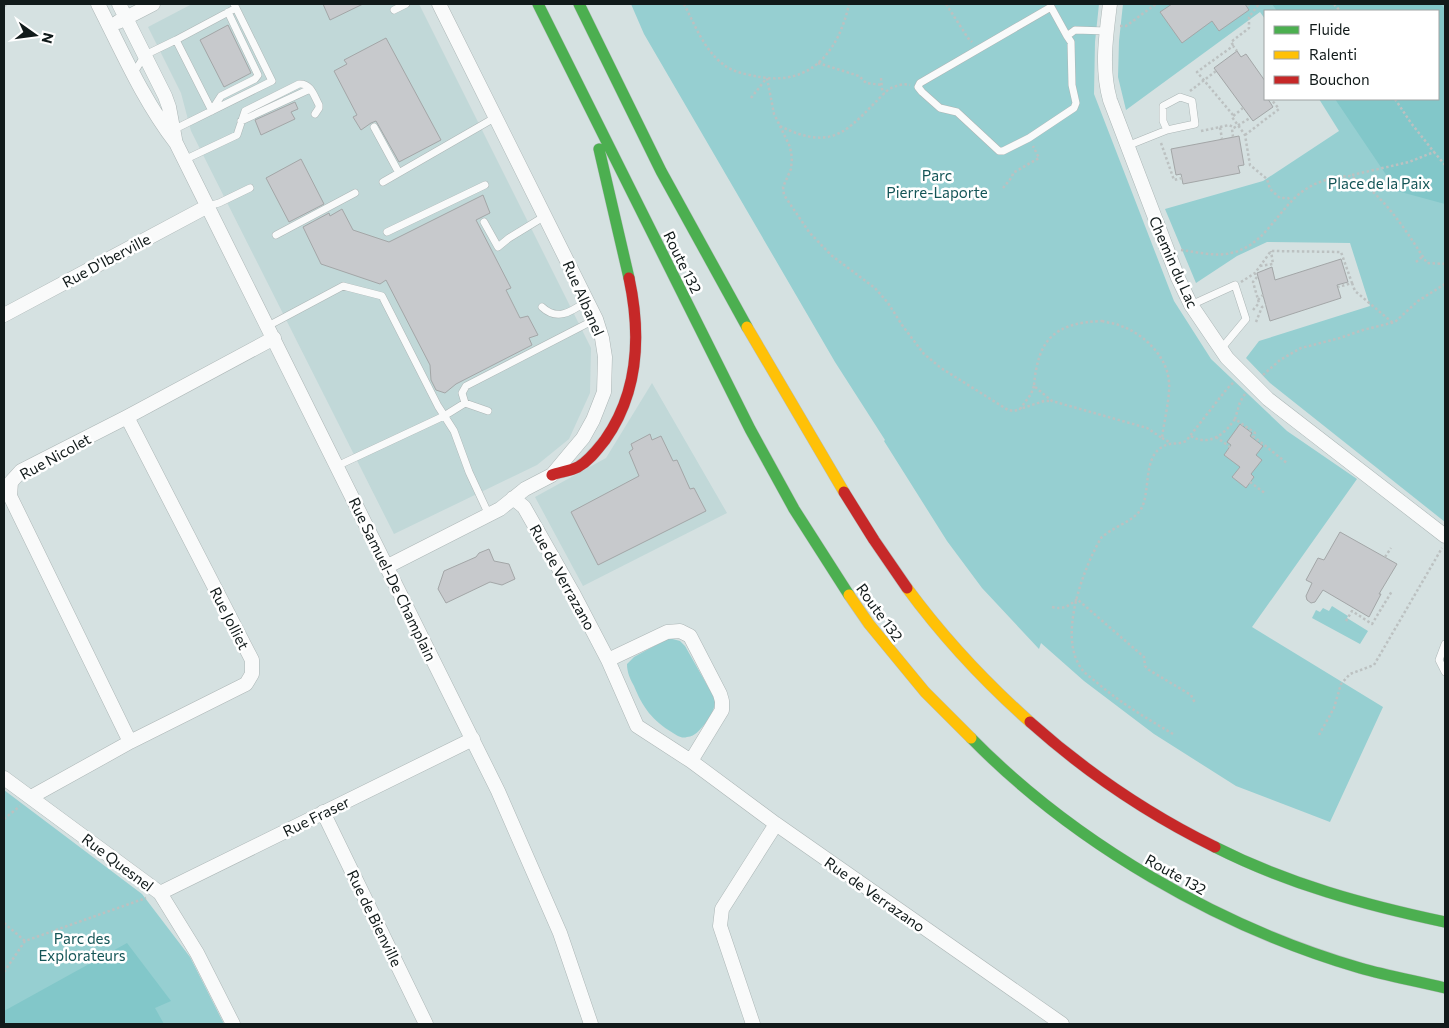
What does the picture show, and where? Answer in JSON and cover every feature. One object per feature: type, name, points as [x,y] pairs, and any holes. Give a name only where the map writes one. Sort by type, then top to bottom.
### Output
[{"type":"highway","name":"Route 132","points":[[538,4],[739,407],[812,538],[869,624],[900,663],[949,718],[1008,775],[1056,814],[1122,860],[1170,889],[1245,926],[1306,950],[1382,974],[1445,988]]},
{"type":"highway","name":"Route 132","points":[[579,4],[672,192],[793,407],[896,573],[930,618],[978,673],[1029,722],[1080,765],[1136,803],[1196,838],[1248,863],[1307,886],[1359,902],[1445,922]]},
{"type":"highway","points":[[552,475],[577,467],[603,443],[618,420],[627,400],[635,360],[636,324],[630,276],[590,107]]},
{"type":"street","name":"Rue Samuel-De Champlain","points":[[98,4],[155,115],[172,135],[473,738],[560,932],[591,1024]]},
{"type":"street","name":"Rue Samuel-De Champlain","points":[[119,4],[145,54],[169,107],[172,135]]},
{"type":"street","points":[[109,26],[153,4]]},
{"type":"street","name":"Rue Albanel","points":[[386,567],[500,509],[525,489],[552,475],[583,438],[594,420],[602,398],[606,377],[602,338],[596,319],[439,4]]},
{"type":"street","name":"Chemin du Lac","points":[[1110,4],[1113,28],[1104,64],[1107,90],[1171,260],[1191,305],[1220,349],[1260,392],[1444,541]]},
{"type":"street","name":"Rue D'Iberville","points":[[4,315],[208,206]]},
{"type":"street","name":"Rue Nicolet","points":[[130,742],[10,496],[11,482],[21,471],[127,417],[271,332]]},
{"type":"street","name":"Rue Jolliet","points":[[31,797],[130,742],[246,684],[252,674],[252,660],[127,417]]},
{"type":"street","name":"Rue de Verrazano","points":[[513,498],[524,507],[574,595],[608,660],[637,726],[691,761],[776,824],[1062,1024]]},
{"type":"street","points":[[608,660],[667,632],[680,631],[690,636],[722,701],[722,710],[691,761]]},
{"type":"street","name":"Rue Fraser","points":[[160,893],[473,738]]},
{"type":"street","name":"Rue Quesnel","points":[[4,778],[160,893],[198,953],[233,1024]]},
{"type":"street","name":"Rue de Bienville","points":[[323,812],[426,1024]]},
{"type":"street","points":[[753,1024],[720,926],[722,909],[776,824]]},
{"type":"lane","points":[[394,10],[406,4]]},
{"type":"lane","points":[[133,75],[145,54],[176,40],[228,12],[235,6],[272,81],[212,111],[172,135]]},
{"type":"lane","points":[[1051,7],[1068,36],[1071,42],[1072,85],[1076,103],[1074,108],[1010,149],[999,151],[958,112],[940,108],[918,88],[920,84],[1051,7]]},
{"type":"lane","points":[[212,111],[221,96],[255,79],[258,75],[228,12]]},
{"type":"lane","points":[[1068,36],[1075,30],[1113,28]]},
{"type":"lane","points":[[176,40],[212,111]]},
{"type":"lane","points":[[184,160],[237,135],[245,111],[299,84],[305,84],[310,89],[319,105],[315,114]]},
{"type":"lane","points":[[1127,146],[1166,130],[1195,124],[1192,101],[1180,97],[1164,106],[1163,121],[1166,130]]},
{"type":"lane","points":[[383,182],[496,118]]},
{"type":"lane","points":[[374,127],[399,173]]},
{"type":"lane","points":[[387,232],[485,185]]},
{"type":"lane","points":[[208,206],[220,203],[250,188]]},
{"type":"lane","points":[[276,235],[355,193]]},
{"type":"lane","points":[[484,222],[498,247],[545,216]]},
{"type":"lane","points":[[271,332],[343,286],[382,296],[444,416],[454,431],[469,472],[489,515]]},
{"type":"lane","points":[[1191,305],[1235,286],[1246,319],[1220,349]]},
{"type":"lane","points":[[542,307],[548,312],[566,314],[587,301]]},
{"type":"lane","points":[[465,403],[462,393],[466,386],[596,319]]},
{"type":"lane","points":[[465,403],[488,411]]},
{"type":"lane","points":[[337,466],[444,416],[465,403]]},
{"type":"lane","points":[[1445,644],[1439,660],[1445,672]]},
{"type":"path","points":[[4,6],[8,4]]},
{"type":"path","points":[[684,4],[708,48],[724,65],[748,75],[772,79],[795,76],[818,63],[832,48],[845,24],[849,4]]},
{"type":"path","points":[[946,4],[968,38],[980,48]]},
{"type":"path","points":[[1113,28],[1126,26],[1152,5],[1156,4]]},
{"type":"path","points":[[1247,6],[1251,4]]},
{"type":"path","points":[[1237,51],[1231,42],[1248,28],[1249,17],[1259,4]]},
{"type":"path","points":[[1234,46],[1197,72],[1234,115],[1232,117],[1245,135],[1250,165],[1267,179],[1270,189],[1280,198],[1288,198],[1292,201]]},
{"type":"path","points":[[818,63],[860,76],[866,83],[882,85]]},
{"type":"path","points":[[1182,98],[1216,71]]},
{"type":"path","points":[[751,98],[766,78]]},
{"type":"path","points":[[766,78],[774,114],[790,146],[792,158],[791,170],[783,187],[784,195],[809,232],[831,255],[875,288],[924,354],[941,368],[1008,410],[1014,411],[1044,401],[1052,401],[1147,428],[1173,444]]},
{"type":"path","points":[[881,78],[884,94]]},
{"type":"path","points":[[780,126],[813,138],[839,134],[849,128],[896,85],[906,84],[918,88]]},
{"type":"path","points":[[1245,135],[1279,109],[1273,100]]},
{"type":"path","points":[[1396,100],[1411,123],[1445,165]]},
{"type":"path","points":[[1234,115],[1243,108]]},
{"type":"path","points":[[1234,137],[1232,129],[1250,118]]},
{"type":"path","points":[[1220,127],[1230,125],[1235,128]]},
{"type":"path","points":[[1003,188],[1013,173],[1039,158],[1029,138]]},
{"type":"path","points":[[1160,142],[1174,180],[1182,178]]},
{"type":"path","points":[[1179,249],[1216,254],[1229,254],[1240,251],[1261,237],[1303,191],[1318,183],[1334,177],[1350,176],[1409,162],[1434,152]]},
{"type":"path","points":[[1350,176],[1372,192],[1385,205],[1427,263],[1445,264]]},
{"type":"path","points":[[1235,286],[1255,273],[1272,251]]},
{"type":"path","points":[[1260,266],[1274,264],[1272,251]]},
{"type":"path","points":[[1272,251],[1341,252],[1355,291],[1393,323]]},
{"type":"path","points":[[1416,262],[1423,256]]},
{"type":"path","points":[[1255,273],[1257,277],[1253,282],[1259,303],[1246,319],[1256,323],[1262,307],[1266,305]]},
{"type":"path","points":[[1338,287],[1352,283]]},
{"type":"path","points":[[1261,377],[1280,360],[1301,348],[1393,323],[1418,301],[1445,284]]},
{"type":"path","points":[[1258,300],[1263,295]]},
{"type":"path","points":[[1020,409],[1031,394],[1034,386],[1035,372],[1043,346],[1058,330],[1070,325],[1102,321],[1132,330],[1150,345],[1168,371],[1170,384],[1162,438]]},
{"type":"path","points":[[1173,734],[1142,717],[1107,692],[1082,669],[1075,658],[1071,638],[1077,599],[1082,579],[1101,538],[1135,516],[1141,509],[1147,476],[1159,449],[1165,445],[1180,444],[1190,436],[1226,390],[1243,374]]},
{"type":"path","points":[[1034,386],[1052,401]]},
{"type":"path","points":[[1190,436],[1202,440],[1216,437],[1227,431],[1235,419],[1240,402],[1246,393]]},
{"type":"path","points":[[1235,419],[1255,433],[1253,437],[1288,464]]},
{"type":"path","points":[[1216,437],[1230,447]]},
{"type":"path","points":[[1250,482],[1266,494]]},
{"type":"path","points":[[1319,735],[1334,708],[1341,684],[1350,674],[1374,665],[1444,541]]},
{"type":"path","points":[[1385,557],[1391,548]]},
{"type":"path","points":[[1346,621],[1352,612],[1372,624],[1392,591]]},
{"type":"path","points":[[1052,607],[1065,608],[1077,599]]},
{"type":"path","points":[[1077,599],[1144,657],[1145,666],[1148,670],[1191,695],[1196,703]]},
{"type":"path","points":[[1359,616],[1361,612]]},
{"type":"path","points":[[4,819],[31,797]]},
{"type":"path","points":[[4,972],[25,942],[160,893]]},
{"type":"path","points":[[4,923],[25,942]]},
{"type":"shaded area","points":[[192,4],[419,4],[591,348],[590,393],[569,439],[537,465],[394,534],[191,131],[181,93],[148,27]]},
{"type":"shaded area","points":[[1272,4],[1440,4],[1445,9],[1445,204],[1397,191],[1336,100],[1439,100],[1439,10],[1276,10]]},
{"type":"shaded area","points":[[652,383],[727,513],[583,586],[535,497],[606,458]]},
{"type":"shaded area","points":[[127,943],[171,1001],[155,1008],[164,1024],[4,1024],[4,1011]]},
{"type":"green space","name":"Parc Pierre-Laporte","points":[[631,4],[1099,4],[1095,42],[1094,94],[1174,301],[1211,359],[1287,431],[1357,479],[1252,627],[1383,707],[1330,822],[1236,786],[1154,734],[1084,681],[1041,643],[1039,649],[982,588],[947,541],[835,362],[644,34]]},
{"type":"green space","name":"Place de la Paix","points":[[1123,4],[1445,4],[1445,522],[1270,383],[1246,358],[1259,341],[1370,306],[1350,243],[1267,242],[1237,256],[1196,283],[1165,209],[1263,181],[1339,131],[1320,100],[1439,100],[1439,10],[1264,10],[1264,18],[1260,12],[1126,110],[1118,77]]},
{"type":"green space","points":[[1332,606],[1368,631],[1360,644],[1312,618],[1316,610],[1320,612],[1323,608],[1329,611]]},
{"type":"green space","points":[[669,638],[680,641],[685,646],[715,699],[711,715],[705,724],[695,734],[685,737],[679,736],[666,728],[649,713],[637,694],[630,678],[627,664],[634,657]]},
{"type":"green space","name":"Parc des Explorateurs","points":[[4,790],[142,894],[190,957],[224,1024],[4,1024]]},
{"type":"building","points":[[323,4],[363,4],[330,20]]},
{"type":"building","points":[[1172,4],[1245,4],[1249,10],[1219,31],[1212,21],[1182,43],[1160,12]]},
{"type":"building","points":[[228,25],[251,73],[224,87],[200,40]]},
{"type":"building","points":[[386,38],[441,140],[399,162],[376,121],[361,130],[353,117],[357,115],[334,71],[347,64],[344,60]]},
{"type":"building","points":[[1237,51],[1241,57],[1246,54],[1264,80],[1264,100],[1269,100],[1273,107],[1253,121],[1214,68]]},
{"type":"building","points":[[295,102],[298,109],[291,112],[295,119],[261,135],[255,120]]},
{"type":"building","points":[[1239,136],[1244,165],[1238,166],[1240,173],[1183,184],[1181,174],[1176,175],[1171,149]]},
{"type":"building","points":[[301,159],[324,204],[289,222],[266,178]]},
{"type":"building","points":[[483,195],[490,213],[476,220],[511,288],[506,290],[520,318],[528,316],[538,335],[529,338],[532,345],[456,384],[445,393],[436,390],[431,380],[430,365],[386,280],[380,284],[321,264],[303,227],[329,213],[330,216],[342,209],[353,230],[389,242]]},
{"type":"building","points":[[1341,259],[1348,282],[1337,285],[1341,298],[1270,321],[1257,273],[1272,267],[1275,280]]},
{"type":"building","points":[[1240,424],[1252,433],[1250,436],[1263,446],[1256,455],[1262,460],[1251,474],[1254,477],[1246,488],[1232,477],[1240,467],[1224,455],[1231,445],[1227,442]]},
{"type":"building","points":[[650,434],[652,440],[661,436],[673,461],[677,460],[690,489],[694,488],[706,511],[598,565],[571,512],[639,476],[629,452],[633,449],[631,444]]},
{"type":"building","points":[[1340,532],[1397,564],[1379,594],[1381,594],[1369,617],[1323,590],[1315,602],[1311,603],[1307,600],[1306,596],[1312,583],[1306,580],[1318,558],[1324,560]]},
{"type":"building","points":[[489,549],[494,561],[509,564],[515,579],[502,585],[490,582],[446,603],[438,589],[444,571]]},
{"type":"traffic: fast","points":[[538,4],[750,429],[794,509],[849,595]]},
{"type":"traffic: fast","points":[[579,4],[661,171],[747,327]]},
{"type":"traffic: fast","points":[[599,149],[629,278]]},
{"type":"traffic: fast","points":[[971,738],[1055,812],[1102,846],[1151,877],[1202,905],[1254,930],[1307,951],[1371,971],[1445,988]]},
{"type":"traffic: fast","points":[[1215,847],[1299,883],[1356,901],[1445,922]]},
{"type":"traffic: slow","points":[[747,327],[844,492]]},
{"type":"traffic: slow","points":[[907,588],[965,658],[1030,722]]},
{"type":"traffic: slow","points":[[849,595],[869,624],[925,692],[971,738]]},
{"type":"traffic: jam","points":[[552,475],[572,470],[582,465],[605,440],[625,402],[631,382],[636,341],[633,299],[629,278]]},
{"type":"traffic: jam","points":[[844,492],[907,588]]},
{"type":"traffic: jam","points":[[1030,722],[1073,758],[1118,791],[1166,821],[1215,847]]}]
